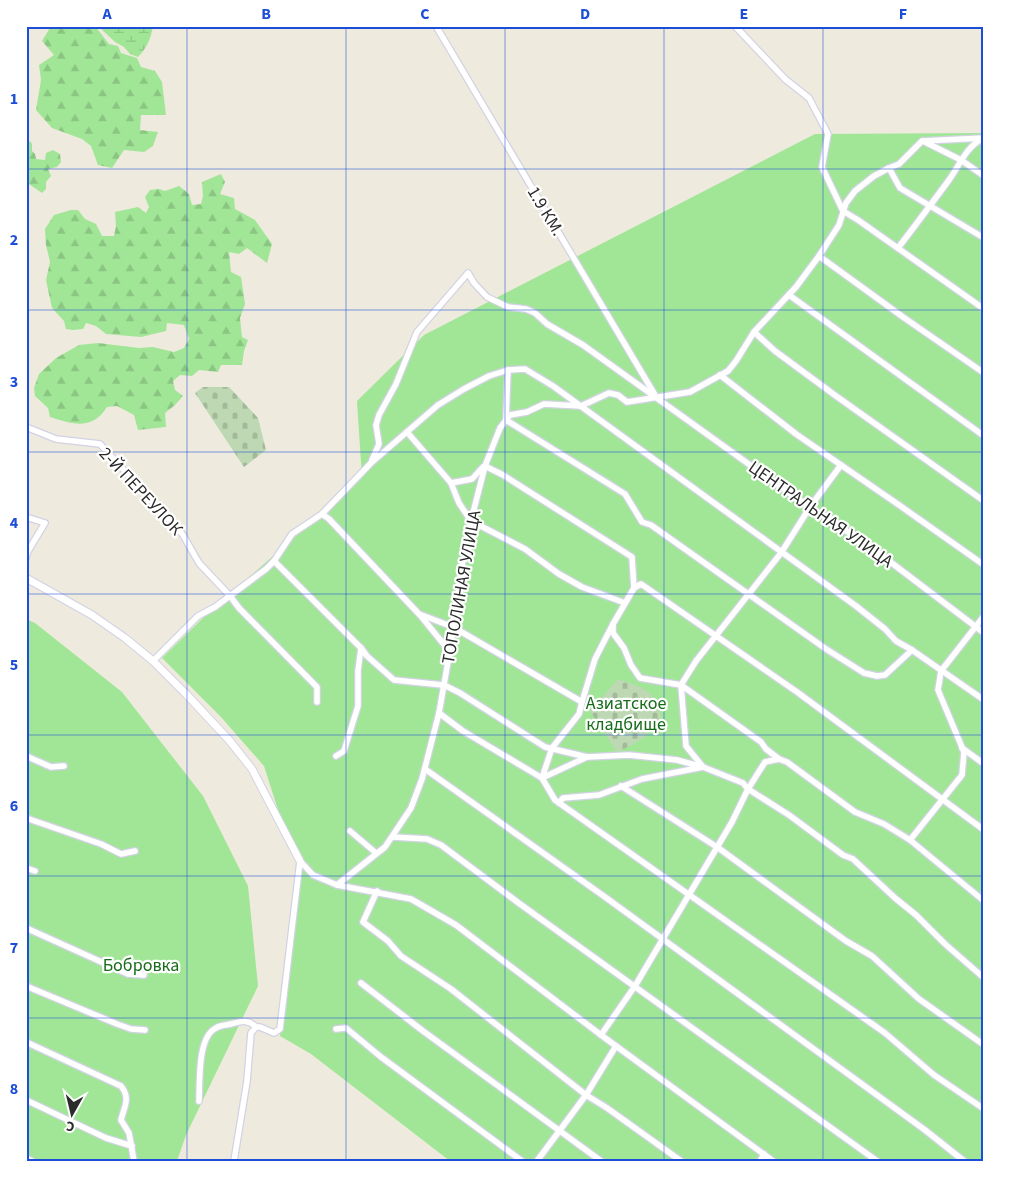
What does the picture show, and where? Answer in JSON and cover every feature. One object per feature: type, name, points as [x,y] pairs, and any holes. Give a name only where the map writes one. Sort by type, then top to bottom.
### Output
[{"type":"street","name":"1.9 КМ.","points":[[436,26],[656,397]]},
{"type":"street","points":[[735,26],[785,79],[809,98],[828,134],[822,167],[843,211],[984,309]]},
{"type":"street","points":[[898,248],[956,171],[972,144],[984,138]]},
{"type":"street","points":[[506,420],[510,415],[527,412],[544,404],[581,406],[609,393],[618,395],[627,402],[690,392],[728,371],[754,332],[789,295],[819,256],[839,225],[846,203],[856,191],[874,176],[899,164],[922,141],[984,138]]},
{"type":"street","points":[[922,141],[961,160],[984,176]]},
{"type":"street","points":[[889,168],[900,188],[984,238]]},
{"type":"street","points":[[819,256],[901,316],[984,373]]},
{"type":"street","name":"ЦЕНТРАЛЬНАЯ УЛИЦА","points":[[370,463],[379,444],[376,425],[379,415],[396,384],[417,332],[468,273],[474,283],[488,297],[508,307],[526,309],[535,313],[547,324],[583,346],[810,507],[872,548],[984,633]]},
{"type":"street","points":[[789,295],[984,436]]},
{"type":"street","points":[[754,332],[775,351],[836,396],[984,501]]},
{"type":"street","points":[[153,661],[198,616],[230,596],[242,585],[256,578],[274,561],[292,534],[322,514],[370,463],[438,406],[489,376],[508,370],[525,369],[581,406],[856,606],[885,629],[896,641],[984,700]]},
{"type":"street","points":[[506,420],[508,370]]},
{"type":"street","points":[[720,375],[796,434],[984,565]]},
{"type":"street","points":[[506,420],[625,494],[642,522],[651,524],[826,649],[864,673],[877,676],[885,675],[912,650]]},
{"type":"street","name":"ТОПОЛИНАЯ УЛИЦА","points":[[337,884],[385,847],[411,808],[425,769],[439,713],[450,652],[461,571],[471,521],[485,466],[495,438],[506,420]]},
{"type":"street","name":"2-Й ПЕРЕУЛОК","points":[[26,427],[56,439],[100,444],[183,535],[199,563],[239,608],[317,687],[317,702]]},
{"type":"street","points":[[407,432],[451,483],[459,503],[471,521],[525,549],[582,588],[625,603]]},
{"type":"street","points":[[703,767],[686,746],[681,685],[696,660],[781,553],[810,507],[841,465]]},
{"type":"street","points":[[451,483],[472,479],[485,466],[503,476],[632,557],[634,588]]},
{"type":"street","points":[[322,514],[329,519],[419,614],[450,652]]},
{"type":"street","points":[[26,517],[45,523],[26,558]]},
{"type":"street","points":[[274,561],[367,656],[394,680],[443,685],[460,693],[545,747],[587,757],[630,755],[677,760],[703,767],[743,783],[748,789],[853,859],[984,978]]},
{"type":"street","points":[[26,578],[92,615],[125,638],[153,661],[208,716],[252,769],[300,861],[314,875],[337,884],[411,899],[456,925],[601,1035],[773,1161]]},
{"type":"street","points":[[542,778],[552,748],[579,714],[595,658],[634,588],[641,584],[804,697],[984,830]]},
{"type":"street","points":[[419,614],[453,627],[582,702]]},
{"type":"street","points":[[910,840],[962,775],[964,752],[938,690],[941,671],[984,616]]},
{"type":"street","points":[[613,624],[613,633],[624,648],[631,665],[640,678],[681,685],[761,742],[766,749],[779,759],[787,762],[855,812],[884,824],[910,840],[984,901]]},
{"type":"street","points":[[336,756],[344,751],[358,706],[358,671],[361,648]]},
{"type":"street","points":[[439,713],[463,731],[542,778],[559,803],[886,1034],[934,1075],[984,1110]]},
{"type":"street","points":[[962,748],[984,764]]},
{"type":"street","points":[[601,1035],[635,986],[732,822],[748,789],[765,762],[766,749]]},
{"type":"street","points":[[26,756],[51,767],[64,766]]},
{"type":"street","points":[[542,778],[587,757]]},
{"type":"street","points":[[765,762],[779,759]]},
{"type":"street","points":[[559,803],[563,798],[598,795],[642,779],[703,767]]},
{"type":"street","points":[[425,769],[605,897],[964,1161]]},
{"type":"street","points":[[621,786],[717,847],[846,941],[872,956],[920,998],[984,1045]]},
{"type":"street","points":[[26,818],[101,844],[122,854],[135,851]]},
{"type":"street","points":[[350,831],[376,853]]},
{"type":"street","points":[[392,837],[427,839],[441,845],[877,1161]]},
{"type":"street","points":[[199,1102],[202,1048],[209,1033],[215,1028],[245,1022],[251,1022],[256,1027],[274,1033],[280,1029],[300,861]]},
{"type":"street","points":[[26,868],[35,871]]},
{"type":"street","points":[[377,891],[363,922],[368,927],[388,941],[401,956],[451,989],[586,1095],[681,1161]]},
{"type":"street","points":[[26,928],[128,974],[144,975]]},
{"type":"street","points":[[361,983],[601,1161]]},
{"type":"street","points":[[26,986],[117,1024],[131,1029],[145,1030]]},
{"type":"street","points":[[234,1161],[247,1081],[251,1033],[256,1027]]},
{"type":"street","points":[[336,1029],[346,1028],[522,1161]]},
{"type":"street","points":[[26,1042],[121,1086],[127,1098],[121,1120],[129,1133],[134,1161]]},
{"type":"street","points":[[537,1161],[586,1095],[616,1046]]},
{"type":"street","points":[[26,1100],[106,1138],[132,1146]]},
{"type":"street","points":[[760,1161],[764,1154]]},
{"type":"street","points":[[26,1158],[32,1161]]},
{"type":"green space","points":[[51,26],[95,26],[109,44],[118,46],[121,53],[137,58],[141,67],[155,71],[162,82],[166,115],[141,115],[140,130],[158,132],[153,146],[144,152],[124,150],[112,168],[98,165],[91,146],[82,139],[52,128],[36,110],[41,80],[39,65],[54,55],[42,41]]},
{"type":"green space","points":[[98,26],[153,26],[148,43],[138,57],[130,54]]},
{"type":"green space","points":[[984,133],[984,1161],[450,1161],[311,1054],[280,1036],[300,861],[280,816],[264,766],[221,717],[162,658],[206,615],[362,478],[357,401],[424,335],[815,134]]},
{"type":"green space","points":[[30,141],[36,159],[45,160],[46,153],[53,150],[60,154],[61,162],[57,167],[48,169],[51,176],[46,182],[46,189],[42,193],[26,182],[26,142]]},
{"type":"green space","points":[[221,174],[225,182],[220,194],[234,198],[235,209],[255,220],[272,244],[267,263],[247,248],[239,254],[229,252],[231,272],[241,277],[245,304],[240,318],[242,337],[248,340],[242,365],[221,365],[218,372],[199,370],[192,376],[180,375],[173,381],[175,390],[183,396],[165,413],[166,427],[138,430],[134,415],[117,406],[107,407],[101,415],[88,423],[66,422],[50,417],[48,408],[35,396],[34,388],[39,374],[56,358],[79,345],[98,343],[139,348],[153,347],[174,352],[184,348],[189,339],[184,325],[167,323],[166,331],[141,337],[106,334],[96,326],[86,323],[83,329],[66,329],[64,321],[52,308],[46,280],[50,262],[45,229],[54,215],[78,210],[85,219],[96,224],[102,236],[114,236],[116,226],[115,212],[138,207],[146,213],[149,207],[145,197],[150,190],[159,189],[165,191],[179,186],[189,194],[192,205],[201,204],[203,196],[202,182]]},
{"type":"green space","points":[[203,387],[229,387],[258,418],[266,450],[244,467],[195,393]]},
{"type":"green space","name":"Бобровка","points":[[26,619],[35,623],[122,692],[203,796],[248,886],[258,986],[186,1135],[177,1161],[26,1161]]},
{"type":"green space","name":"Азиатское кладбище","points":[[618,679],[635,685],[652,695],[661,718],[642,738],[617,752],[590,711]]}]
